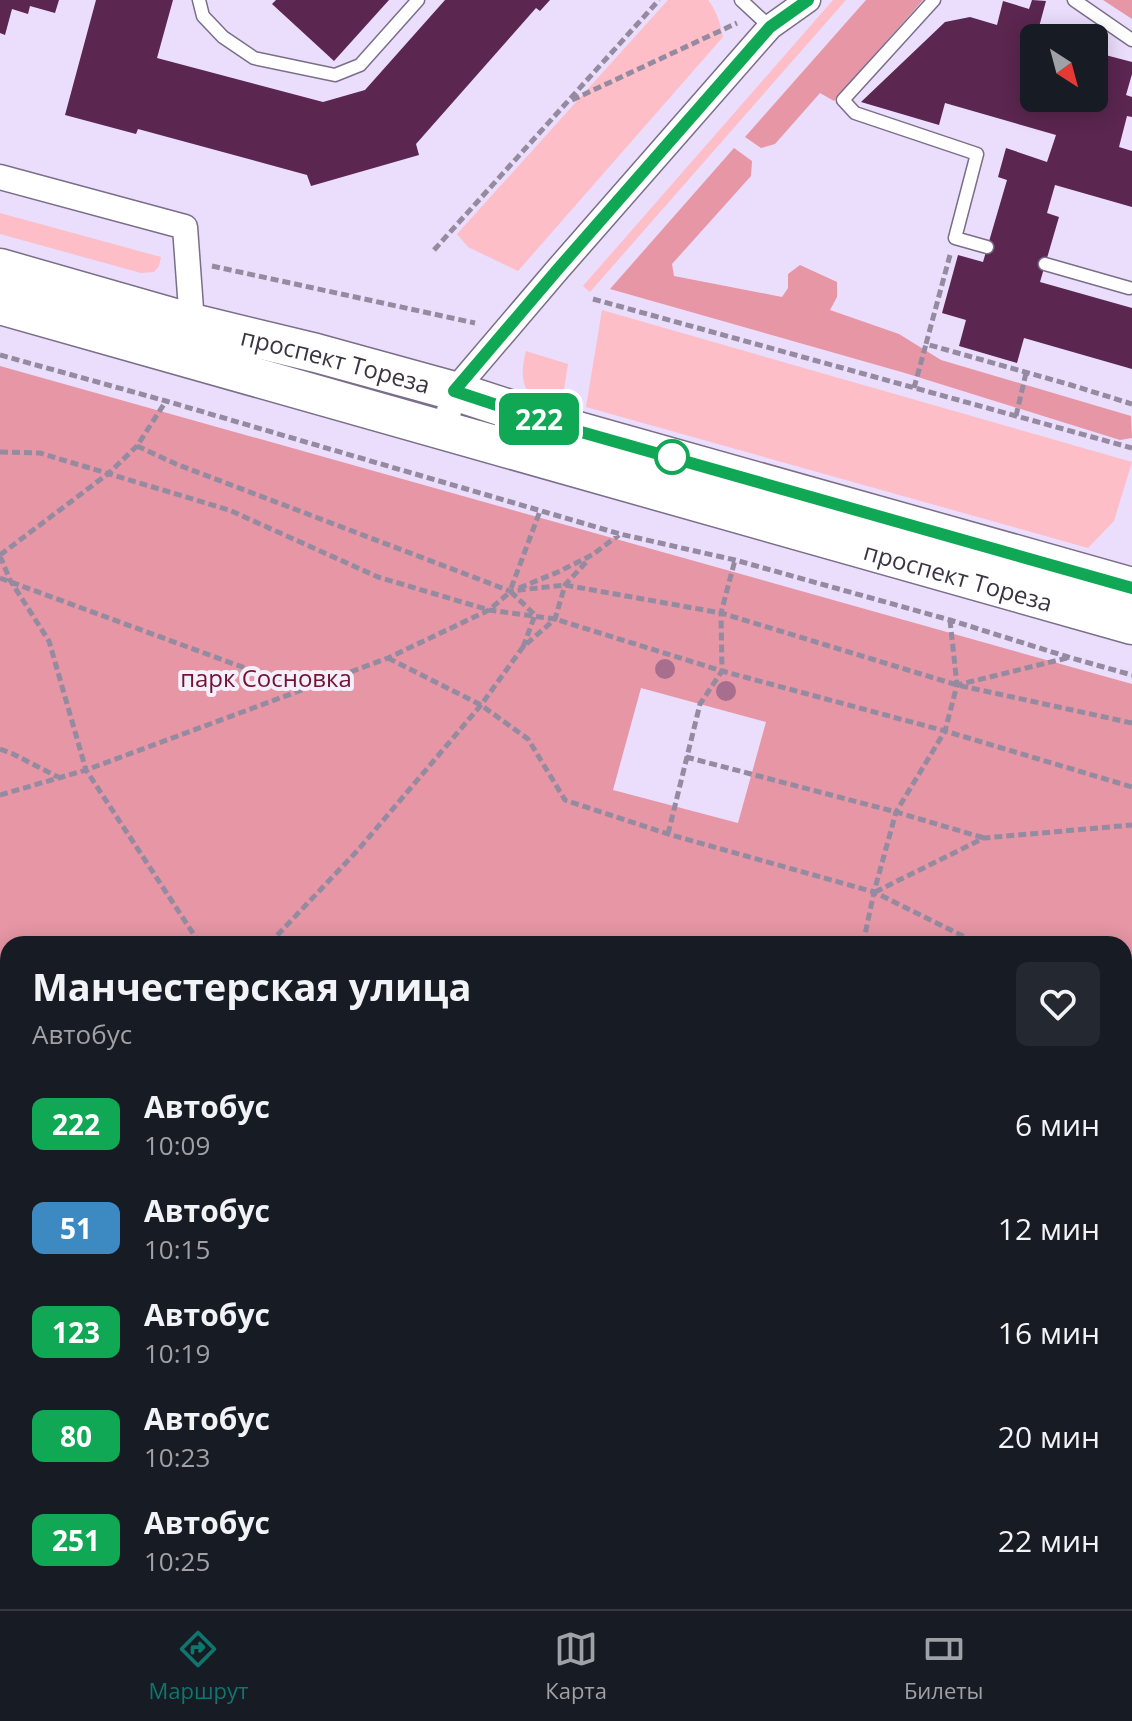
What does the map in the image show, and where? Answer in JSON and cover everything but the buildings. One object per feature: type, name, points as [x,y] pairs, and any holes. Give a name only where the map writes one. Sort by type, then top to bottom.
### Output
[{"type":"main road","name":"проспект Тореза","points":[[0,268],[192,323],[454,391],[567,428],[1132,587]]},
{"type":"main road","name":"проспект Тореза","points":[[0,305],[1132,625]]},
{"type":"street","points":[[444,431],[454,391],[763,20],[808,0]]},
{"type":"street","points":[[0,177],[185,227],[192,323]]},
{"type":"lane","points":[[199,0],[203,16],[223,37],[254,58],[335,75],[360,65],[418,0]]},
{"type":"lane","points":[[741,0],[763,20]]},
{"type":"lane","points":[[934,0],[843,100],[855,113],[977,154],[955,238],[987,247]]},
{"type":"lane","points":[[1074,0],[1132,40]]},
{"type":"lane","points":[[1045,264],[1129,288]]},
{"type":"path","points":[[434,250],[659,0]]},
{"type":"path","points":[[567,103],[763,20]]},
{"type":"path","points":[[914,388],[955,238]]},
{"type":"path","points":[[188,257],[215,267],[475,323]]},
{"type":"path","points":[[593,299],[1132,448]]},
{"type":"path","points":[[926,344],[1132,404]]},
{"type":"path","points":[[0,355],[620,534],[735,560],[1132,675]]},
{"type":"path","points":[[1016,416],[1026,373]]},
{"type":"path","points":[[166,401],[137,446],[109,473],[0,556],[10,580],[49,641],[86,770],[195,936]]},
{"type":"path","points":[[137,446],[176,464],[510,591],[535,615]]},
{"type":"path","points":[[0,452],[40,453],[229,510],[378,577],[489,610],[555,619],[722,671],[945,731],[1132,787]]},
{"type":"path","points":[[510,591],[540,511]]},
{"type":"path","points":[[0,795],[86,770],[388,658],[489,610],[510,591],[592,555],[620,534]]},
{"type":"path","points":[[277,936],[358,850],[481,705],[523,647],[555,619],[565,585],[592,555]]},
{"type":"path","points":[[668,834],[700,704],[722,671],[721,613],[735,560]]},
{"type":"path","points":[[0,578],[302,689]]},
{"type":"path","points":[[510,591],[565,585],[721,613],[957,685],[1132,723]]},
{"type":"path","points":[[523,647],[535,615]]},
{"type":"path","points":[[865,936],[896,812],[945,731],[957,685],[950,620]]},
{"type":"path","points":[[957,685],[1068,657]]},
{"type":"path","points":[[388,658],[481,705],[528,739],[565,800],[668,834],[874,892],[963,936]]},
{"type":"path","points":[[0,749],[59,778]]},
{"type":"path","points":[[686,757],[984,838]]},
{"type":"path","points":[[874,892],[984,838],[1132,825]]},
{"type":"shaded area","points":[[668,0],[708,0],[718,17],[723,37],[518,271],[468,247],[457,234]]},
{"type":"shaded area","points":[[833,0],[846,0],[590,292],[583,286]]},
{"type":"shaded area","points":[[0,213],[161,257],[159,266],[154,272],[141,273],[0,234]]},
{"type":"shaded area","points":[[602,310],[1132,462],[1114,521],[1088,548],[586,407]]},
{"type":"shaded area","points":[[526,351],[568,364],[561,408],[537,400],[527,391],[523,374]]},
{"type":"green space","points":[[866,0],[923,0],[834,101],[820,93],[775,144],[761,148],[745,137]]},
{"type":"green space","points":[[1103,0],[1132,0],[1132,19]]},
{"type":"green space","points":[[734,148],[752,161],[751,176],[672,264],[674,276],[782,297],[788,288],[788,274],[800,265],[837,282],[837,297],[830,310],[899,334],[941,360],[1131,416],[1132,438],[1120,440],[905,373],[610,289]]},
{"type":"green space","name":"парк Сосновка","points":[[0,366],[1132,684],[1132,936],[0,936]],"holes":[[[641,688],[766,722],[738,823],[613,790]]]},
{"type":"bus line","name":"222","points":[[808,0],[770,27],[454,391],[567,428],[1132,588]]}]
